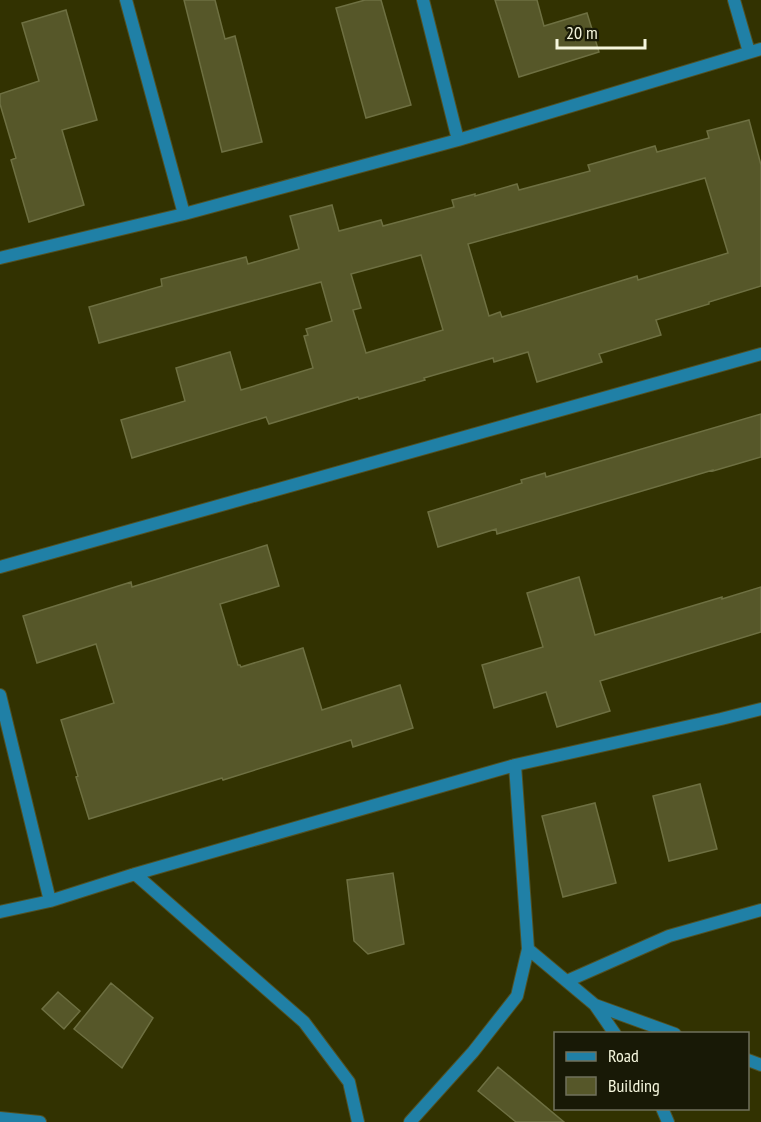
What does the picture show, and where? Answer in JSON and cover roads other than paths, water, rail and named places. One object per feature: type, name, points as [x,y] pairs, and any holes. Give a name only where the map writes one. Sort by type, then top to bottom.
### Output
[{"type":"street","points":[[126,0],[184,214]]},
{"type":"street","points":[[423,0],[458,140]]},
{"type":"street","points":[[0,258],[184,214],[458,140],[755,51],[734,0]]},
{"type":"street","points":[[0,567],[761,354]]},
{"type":"street","points":[[0,694],[50,901]]},
{"type":"street","points":[[0,912],[50,901],[135,874],[515,765],[761,709]]},
{"type":"street","points":[[410,1122],[473,1052],[517,996],[528,949],[515,765]]},
{"type":"street","points":[[135,874],[304,1022],[349,1082],[358,1122]]},
{"type":"street","points":[[567,981],[669,936],[761,910]]},
{"type":"street","points":[[528,949],[595,1005],[614,1032]]},
{"type":"street","points":[[595,1005],[669,1032]]},
{"type":"street","points":[[0,1118],[40,1122]]}]
